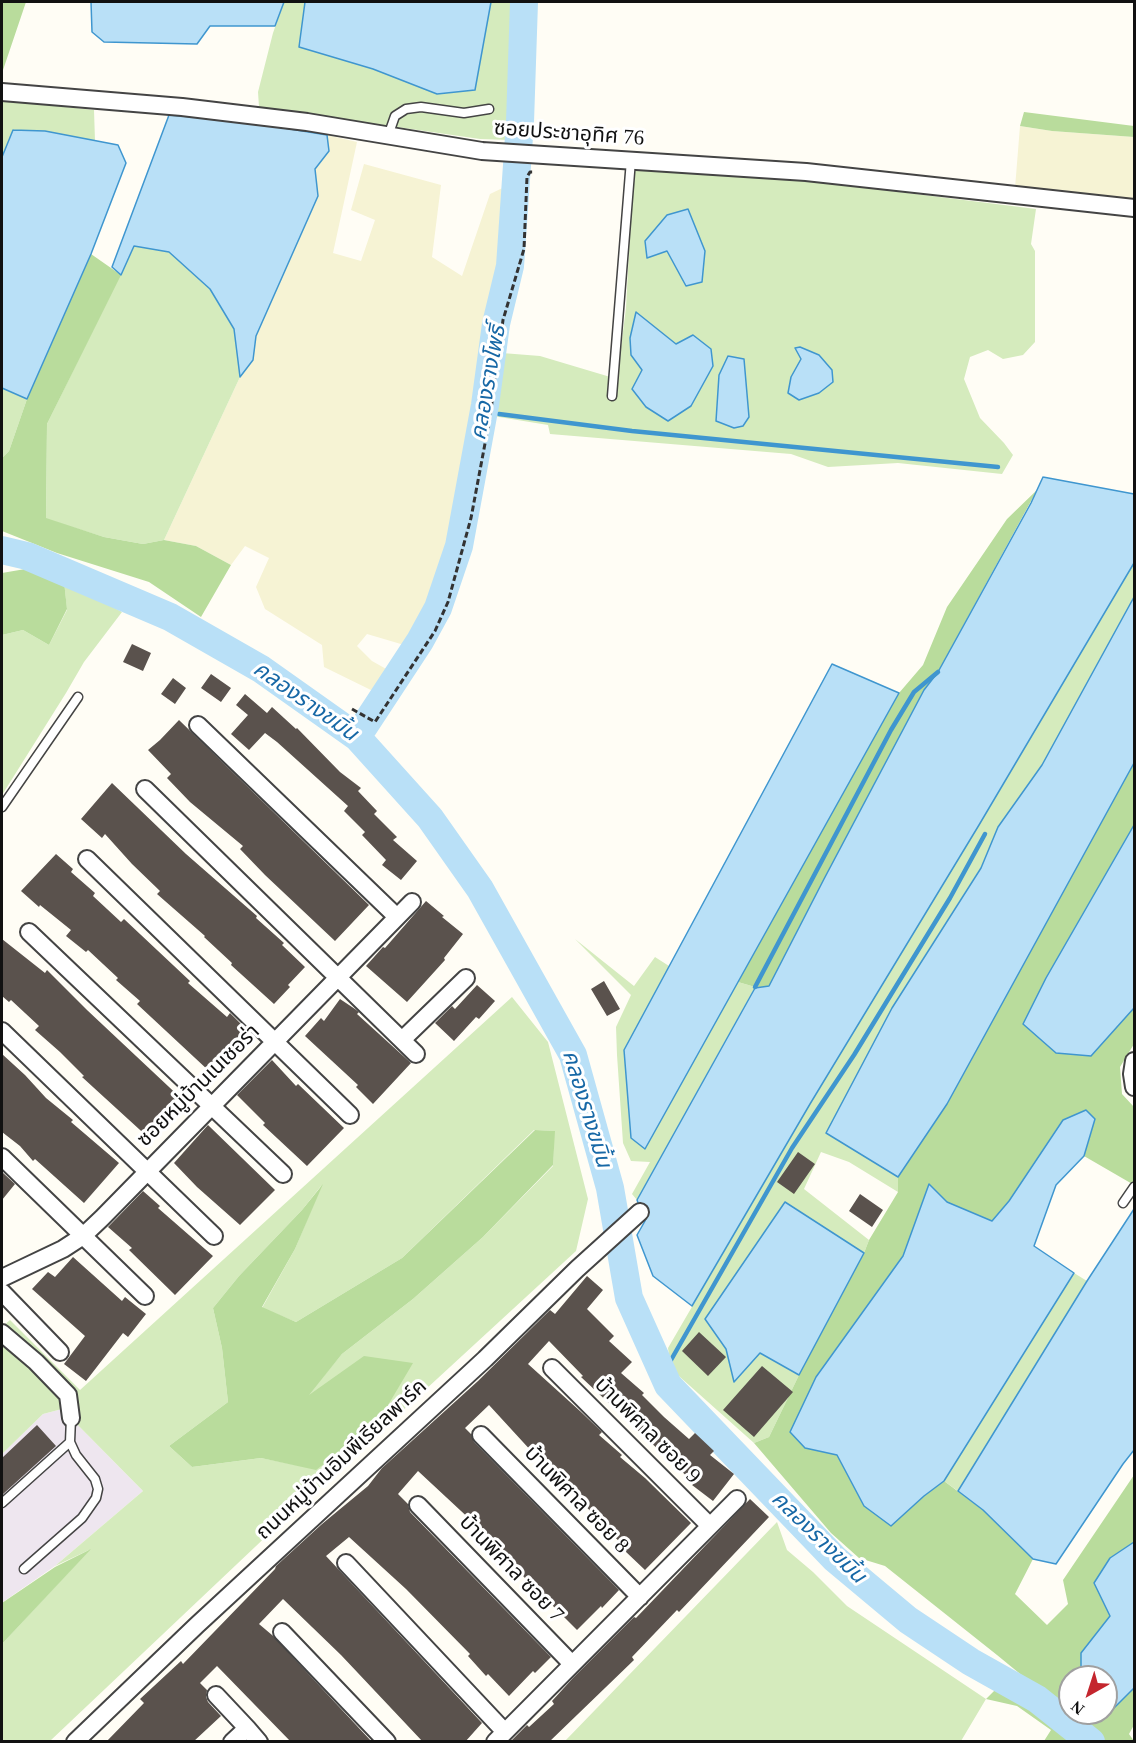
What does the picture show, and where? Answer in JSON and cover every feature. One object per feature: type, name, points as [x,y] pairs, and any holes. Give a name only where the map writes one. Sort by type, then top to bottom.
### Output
[{"type":"street","name":"ซอยประชาอุทิศ 76","points":[[2,92],[182,107],[307,122],[482,151],[542,164],[631,160],[806,172],[1134,208]]},
{"type":"street","points":[[198,725],[397,917]]},
{"type":"street","points":[[145,789],[416,1053]]},
{"type":"street","points":[[87,859],[350,1115]]},
{"type":"street","name":"ซอยหมู่บ้านเนเชอร่า","points":[[2,1278],[63,1249],[83,1236],[412,902]]},
{"type":"street","points":[[28,932],[283,1174]]},
{"type":"street","points":[[402,1040],[466,978]]},
{"type":"street","points":[[2,1031],[214,1236]]},
{"type":"street","points":[[1134,1061],[1132,1074],[1134,1088]]},
{"type":"street","points":[[2,1157],[145,1296]]},
{"type":"street","name":"ถนนหมู่บ้านอิมพีเรียลพาร์ค","points":[[75,1742],[197,1625],[485,1359],[577,1269],[640,1212]]},
{"type":"street","points":[[2,1292],[60,1352]]},
{"type":"street","points":[[2,1333],[36,1362],[68,1395],[71,1418]]},
{"type":"street","name":"บ้านพิศาล ซอย 9","points":[[552,1368],[710,1526]]},
{"type":"street","name":"บ้านพิศาล ซอย 8","points":[[481,1435],[640,1597]]},
{"type":"street","points":[[346,1563],[500,1737],[736,1499]]},
{"type":"street","name":"บ้านพิศาล ซอย 7","points":[[418,1505],[572,1664]]},
{"type":"street","points":[[282,1632],[387,1742]]},
{"type":"street","points":[[216,1695],[260,1742]]},
{"type":"street","points":[[232,1742],[247,1728]]},
{"type":"lane","points":[[388,136],[394,116],[406,109],[421,107],[464,113],[489,109]]},
{"type":"lane","points":[[612,396],[631,160]]},
{"type":"lane","points":[[2,807],[78,697]]},
{"type":"lane","points":[[1123,1203],[1134,1187]]},
{"type":"lane","points":[[24,1569],[82,1518],[96,1498],[98,1489],[95,1479],[76,1455],[70,1442],[71,1418]]},
{"type":"lane","points":[[2,1503],[70,1442]]},
{"type":"path","points":[[352,709],[375,722],[435,631],[448,602],[471,518],[490,417],[503,320],[524,249],[527,177],[530,172],[542,164]]},
{"type":"shaded area","points":[[1020,126],[1052,131],[1134,137],[1134,199],[1015,188]]},
{"type":"shaded area","points":[[327,135],[357,142],[333,253],[361,261],[375,220],[351,210],[364,164],[441,185],[432,257],[462,276],[490,194],[513,183],[508,262],[488,351],[456,547],[431,615],[411,647],[367,634],[357,646],[372,661],[388,670],[377,693],[324,667],[322,645],[265,609],[256,587],[269,558],[245,546],[231,565],[196,546],[164,540],[240,377],[253,360],[256,336],[318,196],[315,169],[328,151]]},
{"type":"shaded area","points":[[62,1409],[143,1491],[55,1566],[3,1602],[2,1454],[43,1414]]},
{"type":"green space","points":[[2,2],[26,2],[2,73]]},
{"type":"green space","points":[[284,2],[305,2],[299,47],[373,69],[437,94],[475,90],[491,2],[517,2],[510,140],[480,139],[259,107],[258,92],[273,33]]},
{"type":"green space","points":[[2,100],[94,110],[95,141],[45,131],[14,130],[2,157]]},
{"type":"green space","points":[[1024,112],[1134,126],[1134,137],[1052,131],[1020,126]]},
{"type":"green space","points":[[636,170],[787,178],[1036,209],[1031,244],[1035,251],[1035,342],[1023,355],[1003,359],[988,350],[970,357],[964,379],[980,418],[1013,455],[1002,474],[898,463],[828,467],[791,454],[550,434],[548,425],[493,416],[502,353],[540,356],[617,379],[626,308],[633,175]],"holes":[[[713,366],[691,406],[668,421],[632,390],[642,370]]]},
{"type":"green space","points":[[134,246],[169,252],[210,289],[234,329],[240,377],[164,540],[143,544],[104,537],[46,519],[47,424]]},
{"type":"green space","points":[[91,254],[121,275],[47,424],[46,518],[104,537],[143,544],[164,540],[196,546],[231,565],[201,617],[149,582],[57,553],[2,531],[2,458],[9,451],[27,399]]},
{"type":"green space","points":[[2,388],[27,399],[9,451],[2,458]]},
{"type":"green space","points":[[1037,490],[938,672],[924,690],[769,987],[755,987],[738,982],[899,693],[923,665],[947,607],[1007,519]]},
{"type":"green space","points":[[1134,563],[1134,597],[1042,765],[998,827],[981,867],[892,1008],[827,1132],[898,1177],[898,1192],[849,1162],[821,1152],[804,1189],[869,1240],[864,1253],[784,1203],[706,1319],[726,1349],[734,1382],[760,1353],[799,1375],[769,1437],[754,1443],[671,1369],[668,1348],[810,1104]]},
{"type":"green space","points":[[31,568],[64,581],[67,609],[49,645],[23,630],[2,635],[2,573]]},
{"type":"green space","points":[[64,581],[122,612],[84,662],[2,795],[2,635],[23,630],[49,645],[67,610]]},
{"type":"green space","points":[[1134,763],[1134,825],[1046,978],[1132,1011],[1134,1008],[1134,1044],[1120,1067],[1122,1094],[1134,1107],[1134,1185],[1084,1156],[1095,1119],[1009,1201],[992,1222],[947,1202],[929,1184],[903,1256],[816,1377],[805,1448],[837,1455],[864,1506],[924,1496],[944,1481],[983,1510],[1033,1559],[1015,1594],[1047,1625],[1068,1604],[1063,1580],[1134,1475],[1134,1542],[1110,1558],[1110,1616],[1081,1653],[1081,1665],[1058,1665],[1058,1705],[885,1566],[859,1558],[831,1533],[754,1443],[769,1437],[869,1240],[898,1192],[898,1177],[947,1104]]},
{"type":"green space","points":[[575,939],[634,986],[655,957],[669,966],[624,1051],[644,1149],[738,982],[755,987],[637,1200],[632,1194],[650,1162],[631,1161],[623,1143],[616,1027],[631,995]]},
{"type":"green space","points":[[512,997],[548,1042],[588,1199],[576,1251],[274,1529],[50,1741],[2,1741],[2,1644],[89,1550],[55,1566],[143,1491],[62,1409],[43,1414],[2,1454],[2,1327],[10,1320],[80,1390]],"holes":[[[534,1130],[554,1131],[553,1166],[483,1237],[413,1299],[342,1354],[306,1397],[316,1469],[261,1458],[192,1467],[169,1446],[228,1402],[222,1348],[213,1308],[321,1186],[295,1249],[262,1308],[296,1322],[402,1258]]]},
{"type":"green space","points":[[535,1130],[555,1131],[553,1165],[483,1237],[413,1299],[342,1354],[309,1395],[364,1356],[413,1363],[378,1422],[316,1470],[261,1458],[192,1467],[169,1446],[228,1402],[222,1348],[213,1308],[323,1184],[295,1249],[262,1307],[296,1322],[402,1258]]},
{"type":"green space","points":[[1074,1273],[1087,1281],[958,1491],[944,1481]]},
{"type":"green space","points":[[777,1522],[787,1550],[847,1606],[986,1699],[961,1741],[565,1741]]},
{"type":"green space","points":[[91,1549],[2,1644],[2,1603],[55,1567]]},
{"type":"green space","points":[[1134,1688],[1134,1725],[1129,1734],[1134,1741],[1102,1741],[1082,1725],[1118,1725],[1118,1704]]},
{"type":"green space","points":[[995,1690],[1050,1717],[1079,1741],[1044,1741],[1051,1730],[1017,1706],[986,1699]]},
{"type":"water","points":[[91,2],[284,2],[275,26],[210,26],[197,44],[104,42],[92,32]]},
{"type":"water","points":[[305,2],[491,2],[475,90],[437,94],[373,69],[299,47]]},
{"type":"water","points":[[169,115],[241,121],[327,135],[329,151],[315,169],[318,196],[256,336],[253,360],[240,377],[234,329],[210,289],[169,252],[134,246],[121,275],[112,267]]},
{"type":"water","points":[[13,130],[45,131],[118,145],[126,163],[91,254],[27,399],[2,388],[2,157]]},
{"type":"water","points":[[688,209],[705,251],[702,282],[686,286],[667,251],[647,258],[645,241],[667,215]]},
{"type":"water","points":[[636,312],[676,344],[693,335],[711,349],[713,366],[691,406],[668,421],[646,407],[632,389],[642,370],[631,355],[630,338]]},
{"type":"water","points":[[800,347],[819,355],[832,370],[833,382],[819,393],[799,400],[788,393],[791,377],[801,359],[795,348]]},
{"type":"water","points":[[728,356],[744,359],[749,417],[743,426],[734,428],[716,421],[719,375]]},
{"type":"water","points":[[1043,477],[1134,494],[1134,563],[810,1104],[692,1306],[653,1276],[637,1235],[645,1221],[637,1200],[755,988],[769,986],[924,690],[938,672]]},
{"type":"water","points":[[1134,597],[1134,763],[947,1104],[898,1177],[826,1133],[892,1008],[981,868],[998,827],[1042,765]]},
{"type":"water","points":[[832,664],[899,693],[645,1149],[631,1138],[624,1050]]},
{"type":"water","points":[[1134,825],[1134,1008],[1091,1056],[1056,1053],[1023,1024],[1046,978]]},
{"type":"water","points":[[1086,1110],[1095,1119],[1084,1156],[1056,1185],[1034,1246],[1074,1273],[944,1481],[891,1526],[864,1506],[837,1455],[805,1448],[790,1432],[816,1377],[903,1256],[929,1184],[947,1202],[992,1221],[1009,1201],[1063,1120]]},
{"type":"water","points":[[785,1202],[864,1253],[799,1375],[760,1353],[734,1382],[726,1349],[705,1319]]},
{"type":"water","points":[[1134,1209],[1134,1450],[1056,1564],[1033,1559],[983,1510],[958,1491]]},
{"type":"water","points":[[1134,1542],[1134,1688],[1118,1704],[1118,1665],[1081,1665],[1081,1653],[1110,1616],[1094,1583],[1110,1558]]},
{"type":"building","points":[[132,644],[151,653],[143,671],[123,662]]},
{"type":"building","points":[[211,674],[231,688],[221,702],[201,688]]},
{"type":"building","points":[[173,678],[186,688],[175,704],[161,694]]},
{"type":"building","points":[[245,694],[267,713],[272,707],[297,728],[340,772],[361,788],[358,791],[377,811],[374,814],[397,837],[393,840],[417,861],[401,880],[382,865],[386,860],[362,835],[365,832],[344,811],[348,806],[277,742],[265,733],[249,750],[231,734],[248,715],[236,705]]},
{"type":"building","points":[[179,720],[369,905],[335,941],[265,875],[240,849],[243,846],[190,802],[167,778],[171,774],[148,750]]},
{"type":"building","points":[[112,783],[186,854],[257,916],[256,918],[284,943],[282,945],[305,967],[274,1004],[231,965],[232,963],[205,936],[157,894],[160,891],[105,834],[102,838],[81,819]]},
{"type":"building","points":[[56,854],[73,869],[71,872],[95,893],[93,896],[121,922],[124,919],[190,981],[188,983],[227,1017],[230,1013],[247,1030],[209,1071],[137,1004],[140,1001],[116,980],[118,978],[88,950],[86,952],[66,936],[71,930],[21,891]]},
{"type":"building","points":[[426,901],[463,934],[444,958],[445,960],[407,1002],[366,966]]},
{"type":"building","points":[[2,939],[45,973],[47,970],[185,1102],[151,1140],[35,1030],[39,1026],[11,1000],[9,1002],[2,996]]},
{"type":"building","points":[[604,981],[620,1009],[607,1016],[591,989]]},
{"type":"building","points":[[477,985],[495,1001],[479,1019],[476,1017],[454,1041],[435,1023],[452,1006],[455,1009]]},
{"type":"building","points":[[340,999],[359,1012],[357,1014],[411,1063],[373,1104],[356,1087],[358,1085],[305,1036],[321,1018],[324,1021]]},
{"type":"building","points":[[2,1054],[46,1098],[73,1120],[71,1122],[119,1163],[84,1203],[2,1132]]},
{"type":"building","points":[[272,1060],[296,1086],[298,1084],[344,1128],[307,1166],[263,1125],[265,1123],[237,1095]]},
{"type":"building","points":[[208,1125],[275,1190],[240,1225],[174,1163]]},
{"type":"building","points":[[798,1152],[815,1164],[794,1194],[777,1182]]},
{"type":"building","points":[[2,1172],[15,1184],[2,1200]]},
{"type":"building","points":[[143,1191],[160,1206],[158,1208],[213,1256],[175,1295],[129,1250],[132,1248],[108,1227]]},
{"type":"building","points":[[860,1194],[883,1210],[872,1227],[849,1211]]},
{"type":"building","points":[[73,1257],[122,1301],[125,1297],[146,1314],[128,1337],[123,1333],[86,1381],[64,1364],[85,1336],[32,1289],[48,1272],[55,1277]]},
{"type":"building","points":[[587,1276],[603,1290],[587,1309],[614,1336],[609,1341],[632,1362],[621,1373],[689,1439],[695,1433],[714,1451],[710,1455],[734,1474],[713,1501],[692,1485],[694,1483],[581,1377],[583,1376],[549,1341],[528,1364],[602,1432],[599,1435],[622,1455],[620,1457],[691,1523],[645,1570],[625,1551],[627,1548],[603,1527],[605,1525],[556,1478],[489,1405],[465,1428],[471,1434],[474,1442],[619,1590],[602,1608],[601,1606],[577,1630],[494,1544],[473,1526],[475,1524],[418,1471],[398,1494],[408,1504],[410,1512],[551,1657],[535,1673],[533,1671],[509,1696],[488,1674],[486,1676],[468,1656],[470,1654],[406,1589],[349,1537],[326,1556],[482,1723],[465,1742],[423,1742],[341,1655],[283,1599],[259,1624],[372,1742],[291,1742],[217,1666],[200,1683],[207,1690],[208,1702],[221,1716],[193,1742],[106,1742],[144,1703],[140,1699],[181,1661],[183,1664],[276,1566],[368,1486],[382,1468],[478,1381],[550,1310],[555,1314]]},
{"type":"building","points":[[699,1332],[726,1357],[708,1376],[682,1351]]},
{"type":"building","points":[[762,1366],[793,1392],[754,1437],[723,1410]]},
{"type":"building","points":[[37,1425],[56,1446],[2,1495],[2,1458]]},
{"type":"building","points":[[750,1499],[769,1517],[679,1612],[677,1610],[632,1657],[634,1660],[549,1742],[510,1742],[554,1704],[552,1701],[573,1678],[634,1617],[636,1618]]},
{"type":"waterway","name":"คลองรางโพธิ์","points":[[357,737],[420,641],[438,608],[459,546],[485,405],[496,324],[510,266],[520,122],[524,2]]},
{"type":"waterway","points":[[499,414],[632,431],[998,467]]},
{"type":"waterway","name":"คลองรางขมิ้น","points":[[2,550],[27,556],[170,617],[261,669],[357,737],[430,818],[480,889],[573,1055],[610,1188],[629,1298],[668,1385],[835,1559],[908,1620],[971,1662],[1037,1699],[1091,1742]]},
{"type":"waterway","points":[[755,987],[891,730],[914,692],[938,672]]},
{"type":"waterway","points":[[663,1374],[792,1148],[854,1055],[950,898],[985,834]]}]
